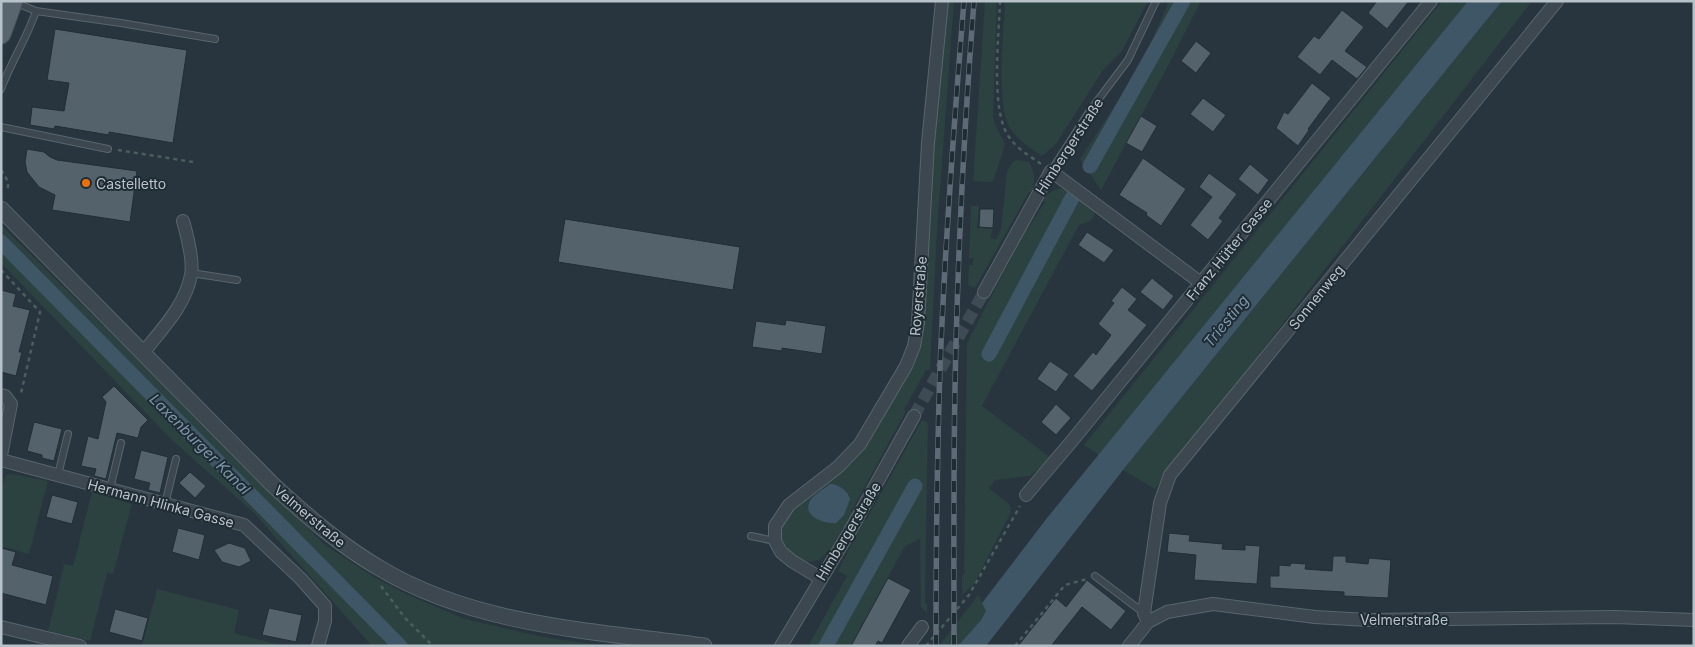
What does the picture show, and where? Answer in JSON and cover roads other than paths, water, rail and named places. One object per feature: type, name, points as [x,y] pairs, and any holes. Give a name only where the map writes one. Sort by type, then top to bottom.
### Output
[{"type":"main road","points":[[1,34],[12,1]]},
{"type":"street","name":"Royerstraße","points":[[776,541],[776,526],[789,505],[838,467],[860,444],[906,366],[914,346],[918,323],[928,144],[942,1]]},
{"type":"street","name":"Franz Hütter Gasse","points":[[1026,495],[1431,1]]},
{"type":"street","name":"Sonnenweg","points":[[1146,618],[1160,503],[1170,475],[1557,1]]},
{"type":"street","points":[[1051,171],[1201,283]]},
{"type":"street","name":"Himbergerstraße","points":[[984,292],[1051,171]]},
{"type":"street","name":"Velmerstraße","points":[[4,211],[280,491],[316,524],[381,569],[409,584],[440,597],[513,618],[554,626],[704,646]]},
{"type":"street","points":[[143,353],[180,306],[192,273],[189,241],[183,221]]},
{"type":"street","points":[[1,395],[5,396],[11,404],[1,455]]},
{"type":"street","name":"Himbergerstraße","points":[[781,646],[820,578],[850,531],[914,416]]},
{"type":"street","name":"Hermann Hlinka Gasse","points":[[1,460],[244,526],[302,579],[326,606],[325,620],[318,646]]},
{"type":"street","points":[[776,541],[781,552],[820,578]]},
{"type":"street","name":"Velmerstraße","points":[[1129,646],[1146,618],[1167,612],[1213,604],[1315,617],[1368,620],[1615,617],[1694,620]]},
{"type":"street","points":[[908,646],[922,626]]},
{"type":"street","points":[[1,627],[80,646]]},
{"type":"lane","points":[[12,1],[36,11],[121,23],[215,40]]},
{"type":"lane","name":"Himbergerstraße","points":[[1051,171],[1089,112],[1128,60],[1156,1]]},
{"type":"lane","points":[[1,89],[36,11]]},
{"type":"lane","points":[[1,127],[108,148]]},
{"type":"lane","points":[[192,273],[237,280]]},
{"type":"lane","points":[[58,475],[68,434]]},
{"type":"lane","points":[[110,490],[121,443]]},
{"type":"lane","points":[[165,504],[176,459]]},
{"type":"lane","points":[[751,536],[776,541]]},
{"type":"lane","points":[[1095,576],[1146,618]]},
{"type":"water","name":"Triesting","points":[[1468,1],[1502,1],[1123,470],[986,646],[958,646],[981,620],[986,611],[982,603],[1047,518]]},
{"type":"water","points":[[830,484],[843,488],[850,499],[844,515],[836,523],[817,519],[810,513],[808,508],[813,497]]},
{"type":"waterway","points":[[1090,166],[1183,1]]},
{"type":"waterway","points":[[989,354],[1072,198]]},
{"type":"waterway","name":"Laxenburger Kanal","points":[[1,242],[400,646]]},
{"type":"waterway","points":[[826,646],[915,486]]},
{"type":"tunnel","points":[[914,416],[984,292]]},
{"type":"railway","points":[[936,646],[940,367],[950,184],[964,1]]},
{"type":"railway","points":[[954,646],[954,457],[957,301],[965,130],[974,1]]},
{"type":"place","name":"Castelletto","points":[[86,183]]}]
